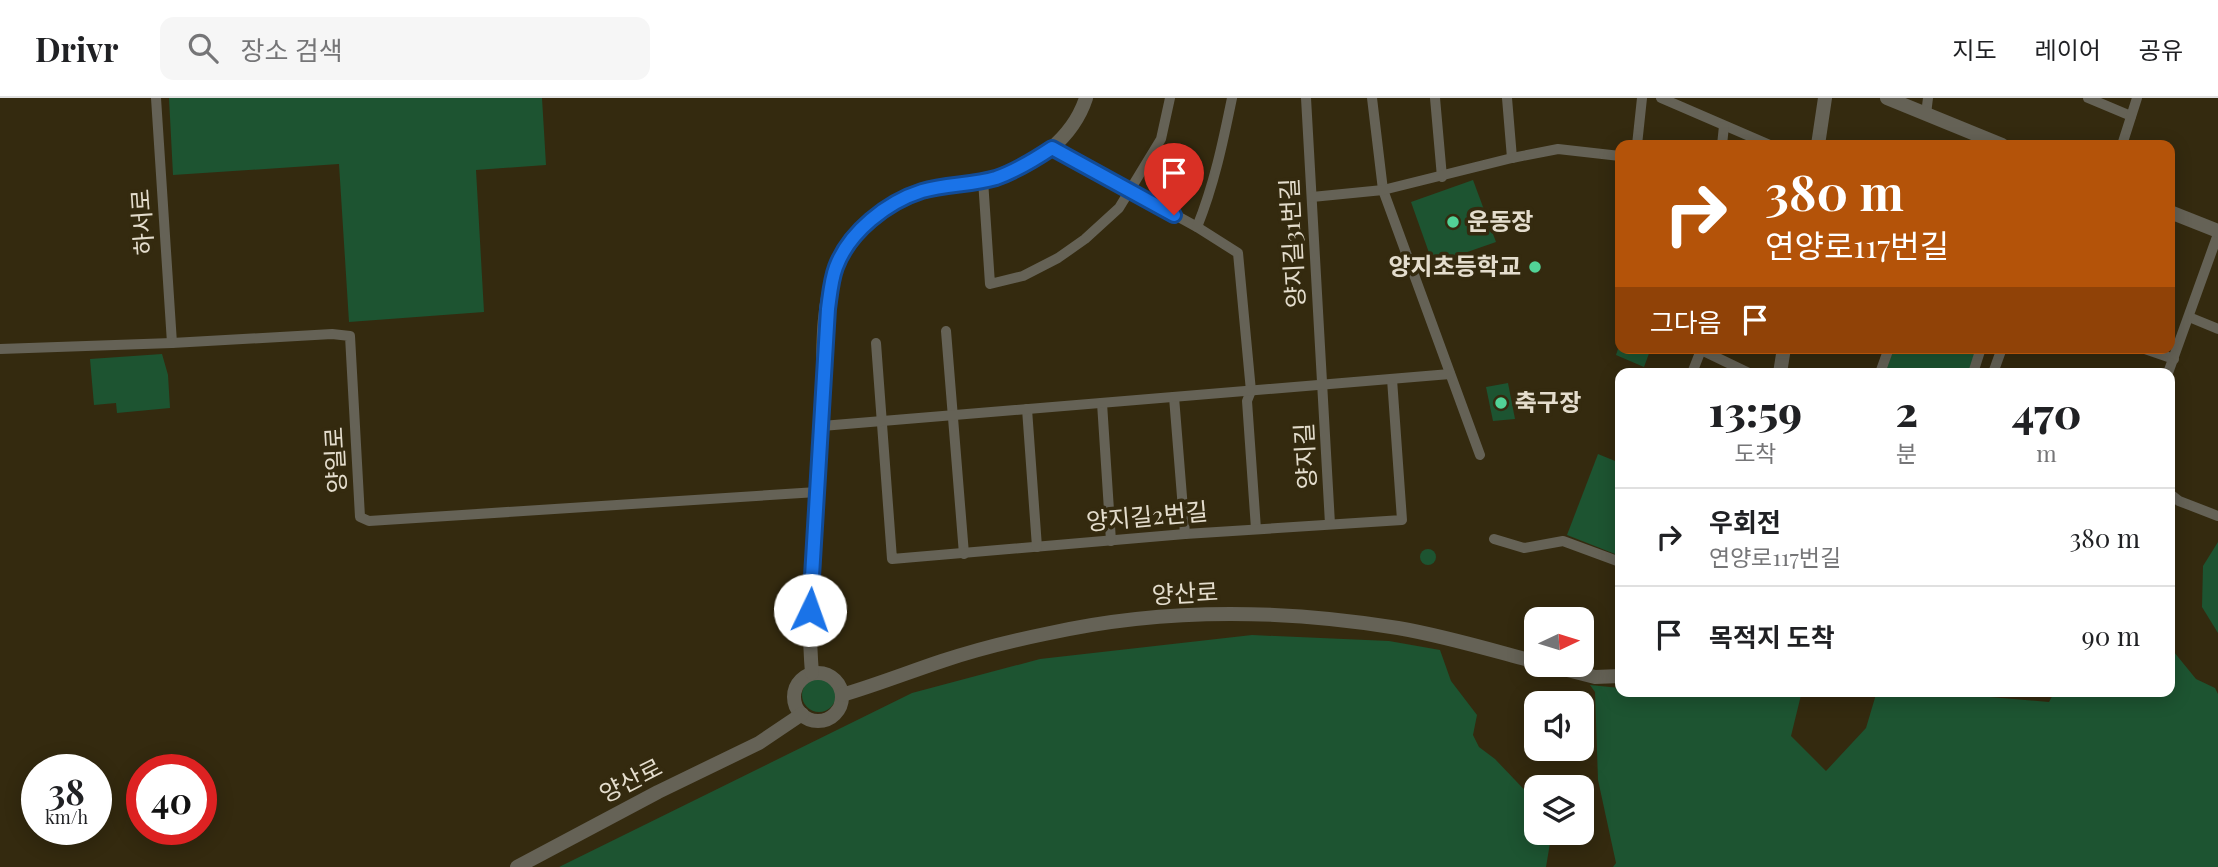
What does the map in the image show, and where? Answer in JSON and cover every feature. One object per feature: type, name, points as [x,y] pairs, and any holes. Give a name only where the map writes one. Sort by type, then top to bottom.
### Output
[{"type":"street","name":"하서로","points":[[156,98],[172,343]]},
{"type":"street","points":[[812,673],[808,638],[822,426],[825,327],[836,266],[844,251],[875,216],[901,200],[921,191],[983,180],[1023,166],[1052,148],[1073,125],[1086,98]]},
{"type":"street","points":[[983,180],[990,284],[1023,276],[1073,249],[1112,215],[1130,191],[1161,139],[1170,98]]},
{"type":"street","points":[[1197,227],[1210,195],[1231,98]]},
{"type":"street","name":"양지길31번길","points":[[1306,98],[1323,385]]},
{"type":"street","points":[[1372,98],[1383,190],[1480,455]]},
{"type":"street","points":[[1435,98],[1442,177]]},
{"type":"street","points":[[1507,98],[1512,158]]},
{"type":"street","points":[[1638,140],[1642,98]]},
{"type":"street","points":[[1661,98],[1758,140]]},
{"type":"street","points":[[1819,140],[1825,98]]},
{"type":"street","points":[[1887,98],[1990,140]]},
{"type":"street","points":[[1926,114],[1928,98]]},
{"type":"street","points":[[2088,98],[2131,116]]},
{"type":"street","points":[[2124,140],[2137,98]]},
{"type":"street","points":[[1723,140],[1724,126]]},
{"type":"street","points":[[1052,148],[1197,227],[1238,253],[1251,391],[1247,401],[1256,529]]},
{"type":"street","points":[[1311,197],[1383,190],[1558,149],[1615,155]]},
{"type":"street","points":[[2170,368],[2218,232],[2175,214]]},
{"type":"street","points":[[2189,317],[2218,328]]},
{"type":"street","points":[[946,331],[964,554]]},
{"type":"street","name":"양일로","points":[[0,349],[332,334],[350,336],[360,517],[369,521],[817,492]]},
{"type":"street","points":[[876,343],[883,421]]},
{"type":"street","points":[[1709,354],[1739,368]]},
{"type":"street","points":[[2159,354],[2174,359]]},
{"type":"street","name":"양지길","points":[[822,426],[1450,374]]},
{"type":"street","name":"양지길2번길","points":[[883,421],[892,559],[1185,534],[1402,520],[1392,379]]},
{"type":"street","name":"양지길","points":[[1323,385],[1330,524]]},
{"type":"street","points":[[1174,397],[1185,534]]},
{"type":"street","points":[[1101,403],[1111,541]]},
{"type":"street","points":[[1027,409],[1037,547]]},
{"type":"street","points":[[2175,498],[2218,516]]},
{"type":"street","points":[[1494,538],[1524,548],[1563,541],[1615,560]]},
{"type":"street","name":"양산로","points":[[842,695],[946,659],[1046,633],[1169,617],[1268,613],[1356,622],[1450,639],[1524,659]]},
{"type":"street","points":[[812,673],[821,673],[832,677],[842,695],[838,710],[827,719],[811,720],[796,708],[794,693],[802,679],[812,673]]},
{"type":"street","points":[[1594,677],[1615,676]]},
{"type":"street","name":"양산로","points":[[517,867],[658,792],[759,743],[802,715]]},
{"type":"green space","points":[[169,98],[542,98],[546,165],[476,170],[484,312],[349,322],[339,164],[173,175]]},
{"type":"green space","name":"운동장","points":[[1473,180],[1496,242],[1433,264],[1411,202]]},
{"type":"green space","points":[[162,354],[168,375],[170,408],[117,413],[116,403],[94,405],[90,359]]},
{"type":"green space","points":[[1616,354],[1649,354],[1644,367]]},
{"type":"green space","points":[[1892,354],[1975,354],[1970,368],[1887,368]]},
{"type":"green space","name":"축구장","points":[[1508,383],[1515,419],[1493,421],[1486,387]]},
{"type":"green space","points":[[1598,454],[1615,461],[1615,554],[1567,535]]},
{"type":"green space","points":[[2218,542],[2218,633],[2202,607],[2203,566]]},
{"type":"green space","points":[[1428,549],[1434,551],[1434,563],[1428,565],[1422,563],[1420,557],[1422,551]]},
{"type":"green space","points":[[1252,635],[1389,641],[1440,650],[1451,681],[1477,715],[1473,735],[1479,747],[1495,759],[1524,789],[1524,845],[1550,845],[1546,867],[559,867],[912,693],[1040,659]]},
{"type":"green space","points":[[2175,653],[2196,679],[2215,688],[2218,694],[2218,867],[1613,867],[1616,863],[1598,780],[1595,692],[1590,685],[1615,688],[1615,697],[1801,697],[1791,736],[1826,771],[1866,728],[1875,697],[1990,697],[2049,702],[2052,697],[2175,697]]},
{"type":"green space","points":[[819,678],[831,683],[836,695],[831,707],[819,712],[807,707],[802,695],[807,683]]},
{"type":"place","name":"운동장","points":[[1453,222]]},
{"type":"place","name":"양지초등학교","points":[[1535,267]]},
{"type":"place","name":"축구장","points":[[1501,403]]},
{"type":"route","points":[[810,610],[822,426],[825,327],[830,290],[836,266],[844,251],[863,229],[875,216],[921,191],[997,177],[1023,166],[1052,148],[1174,215]]}]
